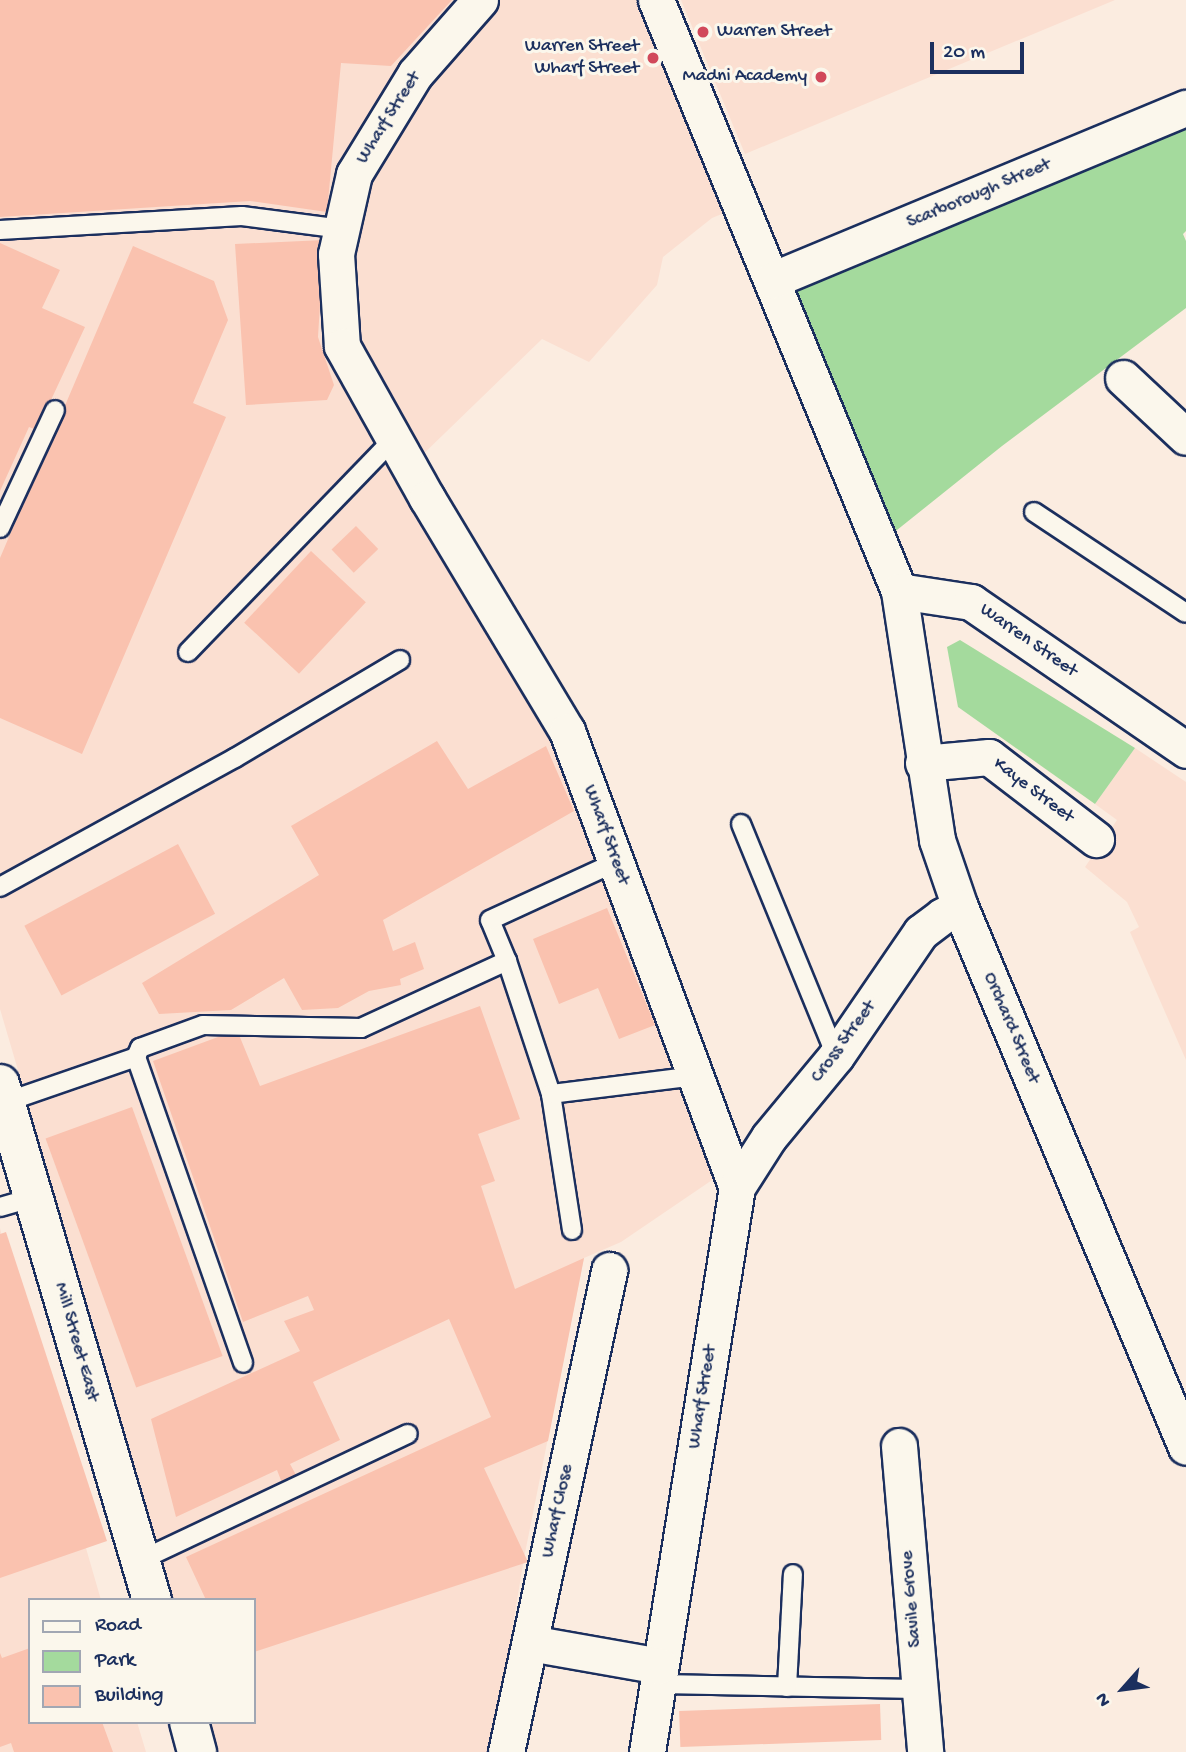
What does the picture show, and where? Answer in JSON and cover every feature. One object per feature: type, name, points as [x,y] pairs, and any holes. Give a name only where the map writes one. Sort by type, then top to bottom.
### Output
[{"type":"street","name":"Wharf Street","points":[[480,0],[415,74],[354,174],[337,254],[342,346],[567,731],[737,1187],[646,1752]]},
{"type":"street","points":[[656,0],[899,591]]},
{"type":"street","name":"Scarborough Street","points":[[772,280],[1186,108]]},
{"type":"street","points":[[1123,378],[1186,437]]},
{"type":"street","name":"Warren Street","points":[[899,591],[971,603],[1186,750]]},
{"type":"street","name":"Orchard Street","points":[[899,591],[923,763],[937,840],[960,907],[1186,1447]]},
{"type":"street","name":"Kaye Street","points":[[923,763],[989,757],[1096,839]]},
{"type":"street","name":"Cross Street","points":[[737,1187],[769,1137],[836,1056],[921,932],[942,916],[960,907]]},
{"type":"street","name":"Mill Street East","points":[[3,1093],[17,1202],[141,1560],[151,1598]]},
{"type":"street","name":"Wharf Close","points":[[506,1752],[609,1270]]},
{"type":"street","name":"Savile Grove","points":[[899,1446],[925,1752]]},
{"type":"street","points":[[530,1643],[659,1675]]},
{"type":"street","points":[[190,1724],[198,1752]]},
{"type":"lane","points":[[0,230],[242,216],[342,229]]},
{"type":"lane","points":[[0,528],[55,411]]},
{"type":"lane","points":[[188,652],[394,439]]},
{"type":"lane","points":[[1034,512],[1186,613]]},
{"type":"lane","points":[[0,887],[235,758],[400,660]]},
{"type":"lane","points":[[741,824],[836,1056]]},
{"type":"lane","points":[[572,1230],[551,1094],[507,961],[490,920],[616,862]]},
{"type":"lane","points":[[243,1363],[136,1057],[140,1048],[203,1025],[361,1028],[507,961]]},
{"type":"lane","points":[[3,1093],[136,1057]]},
{"type":"lane","points":[[551,1094],[695,1076]]},
{"type":"lane","points":[[141,1560],[408,1434]]},
{"type":"lane","points":[[788,1687],[793,1574]]},
{"type":"lane","points":[[659,1675],[788,1687],[920,1689]]},
{"type":"shaded area","points":[[0,0],[655,0],[734,209],[712,218],[663,257],[657,285],[589,362],[542,339],[414,463],[545,725],[681,1088],[721,1174],[621,1242],[584,1258],[524,1558],[492,1752],[219,1752],[212,1724],[256,1724],[256,1598],[173,1598],[0,1009]]},
{"type":"shaded area","name":"Madni Academy","points":[[681,0],[1115,0],[745,154]]},
{"type":"shaded area","points":[[1135,748],[1186,782],[1186,1060],[1130,932],[1139,927],[1127,902],[1085,867],[1117,820],[1095,804]]},
{"type":"shaded area","points":[[0,1228],[16,1306],[100,1598],[28,1598],[28,1724],[138,1724],[146,1752],[0,1752]]},
{"type":"green space","points":[[1186,123],[1186,231],[1183,234],[1186,241],[1186,308],[1002,446],[892,534],[791,282]]},
{"type":"green space","points":[[960,640],[1135,748],[1095,804],[958,707],[947,647]]},
{"type":"building","points":[[0,0],[452,0],[391,66],[341,63],[327,212],[250,201],[0,217]]},
{"type":"building","points":[[324,240],[318,337],[334,385],[327,400],[246,405],[235,244]]},
{"type":"building","points":[[0,243],[60,270],[42,308],[85,327],[37,430],[29,427],[0,491]]},
{"type":"building","points":[[133,246],[214,281],[228,320],[193,403],[226,417],[82,754],[0,718],[0,558]]},
{"type":"building","points":[[356,526],[378,549],[354,573],[332,550]]},
{"type":"building","points":[[311,551],[366,602],[299,674],[244,623]]},
{"type":"building","points":[[437,741],[468,789],[546,746],[574,811],[383,920],[393,951],[415,942],[424,969],[400,979],[401,985],[369,991],[338,1008],[302,1010],[284,978],[231,1010],[159,1014],[142,983],[319,875],[291,826]]},
{"type":"building","points":[[178,844],[215,914],[61,995],[24,926]]},
{"type":"building","points":[[607,908],[655,1025],[619,1039],[598,988],[559,1004],[533,939]]},
{"type":"building","points":[[480,1006],[520,1119],[478,1134],[495,1181],[481,1186],[515,1289],[584,1258],[548,1441],[484,1468],[528,1562],[256,1651],[256,1598],[205,1598],[186,1557],[491,1417],[449,1319],[313,1382],[340,1440],[290,1464],[296,1475],[282,1483],[277,1470],[176,1517],[151,1419],[300,1351],[284,1321],[314,1310],[308,1296],[243,1322],[153,1061],[237,1030],[260,1086]]},
{"type":"building","points":[[132,1107],[223,1356],[136,1387],[46,1138]]},
{"type":"building","points":[[6,1232],[107,1541],[0,1578],[0,1234]]},
{"type":"building","points":[[28,1649],[28,1724],[103,1724],[113,1752],[14,1752],[11,1743],[0,1747],[0,1653],[2,1658]]},
{"type":"building","points":[[880,1704],[881,1740],[680,1747],[679,1711]]},
{"type":"place","name":"Warren Street","points":[[703,32]]},
{"type":"place","name":"Warren Street Wharf Street","points":[[653,58]]},
{"type":"place","name":"Madni Academy","points":[[821,77]]}]
